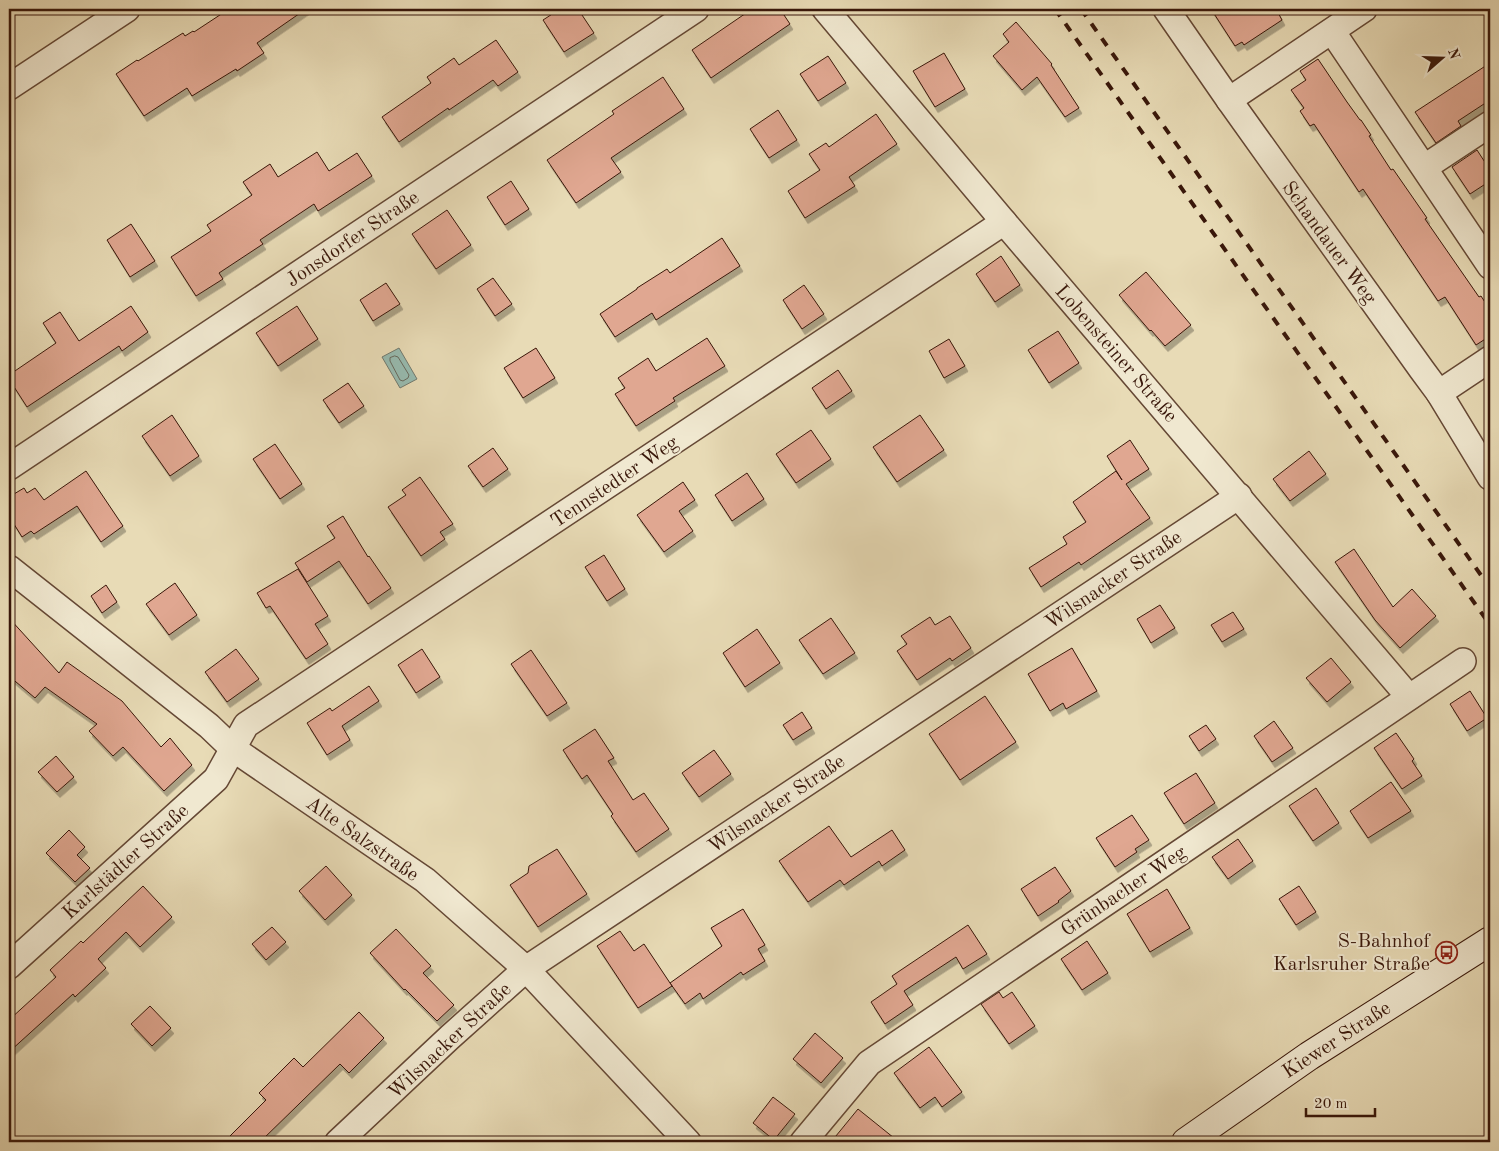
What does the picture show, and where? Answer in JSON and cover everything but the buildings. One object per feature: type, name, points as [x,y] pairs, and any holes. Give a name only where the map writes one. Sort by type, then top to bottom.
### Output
[{"type":"street","points":[[9,88],[127,9]]},
{"type":"street","name":"Jonsdorfer Straße","points":[[9,467],[696,9]]},
{"type":"street","name":"Lobensteiner Straße","points":[[825,9],[1409,697]]},
{"type":"street","name":"Schandauer Weg","points":[[1166,9],[1228,100],[1439,393],[1490,478]]},
{"type":"street","points":[[1228,100],[1364,9]]},
{"type":"street","points":[[1332,31],[1490,266]]},
{"type":"street","points":[[1425,168],[1490,124]]},
{"type":"street","name":"Tennstedter Weg","points":[[232,748],[246,725],[1004,222]]},
{"type":"street","points":[[1439,393],[1490,359]]},
{"type":"street","name":"Wilsnacker Straße","points":[[338,1142],[526,969],[1239,496]]},
{"type":"street","name":"Alte Salzstraße","points":[[9,568],[209,726],[232,748],[425,880],[526,969],[688,1142]]},
{"type":"street","name":"Grünbacher Weg","points":[[803,1142],[869,1063],[1463,661]]},
{"type":"street","name":"Karlstädter Straße","points":[[9,966],[216,779],[232,748]]},
{"type":"street","name":"Kiewer Straße","points":[[1186,1142],[1309,1056],[1490,940]]},
{"type":"water","points":[[399,348],[417,379],[400,388],[382,357]]},
{"type":"railway","points":[[1055,9],[1490,625]]},
{"type":"railway","points":[[1081,9],[1490,588]]},
{"type":"place","name":"S-Bahnhof Karlsruher Straße","points":[[1446,952]]}]
